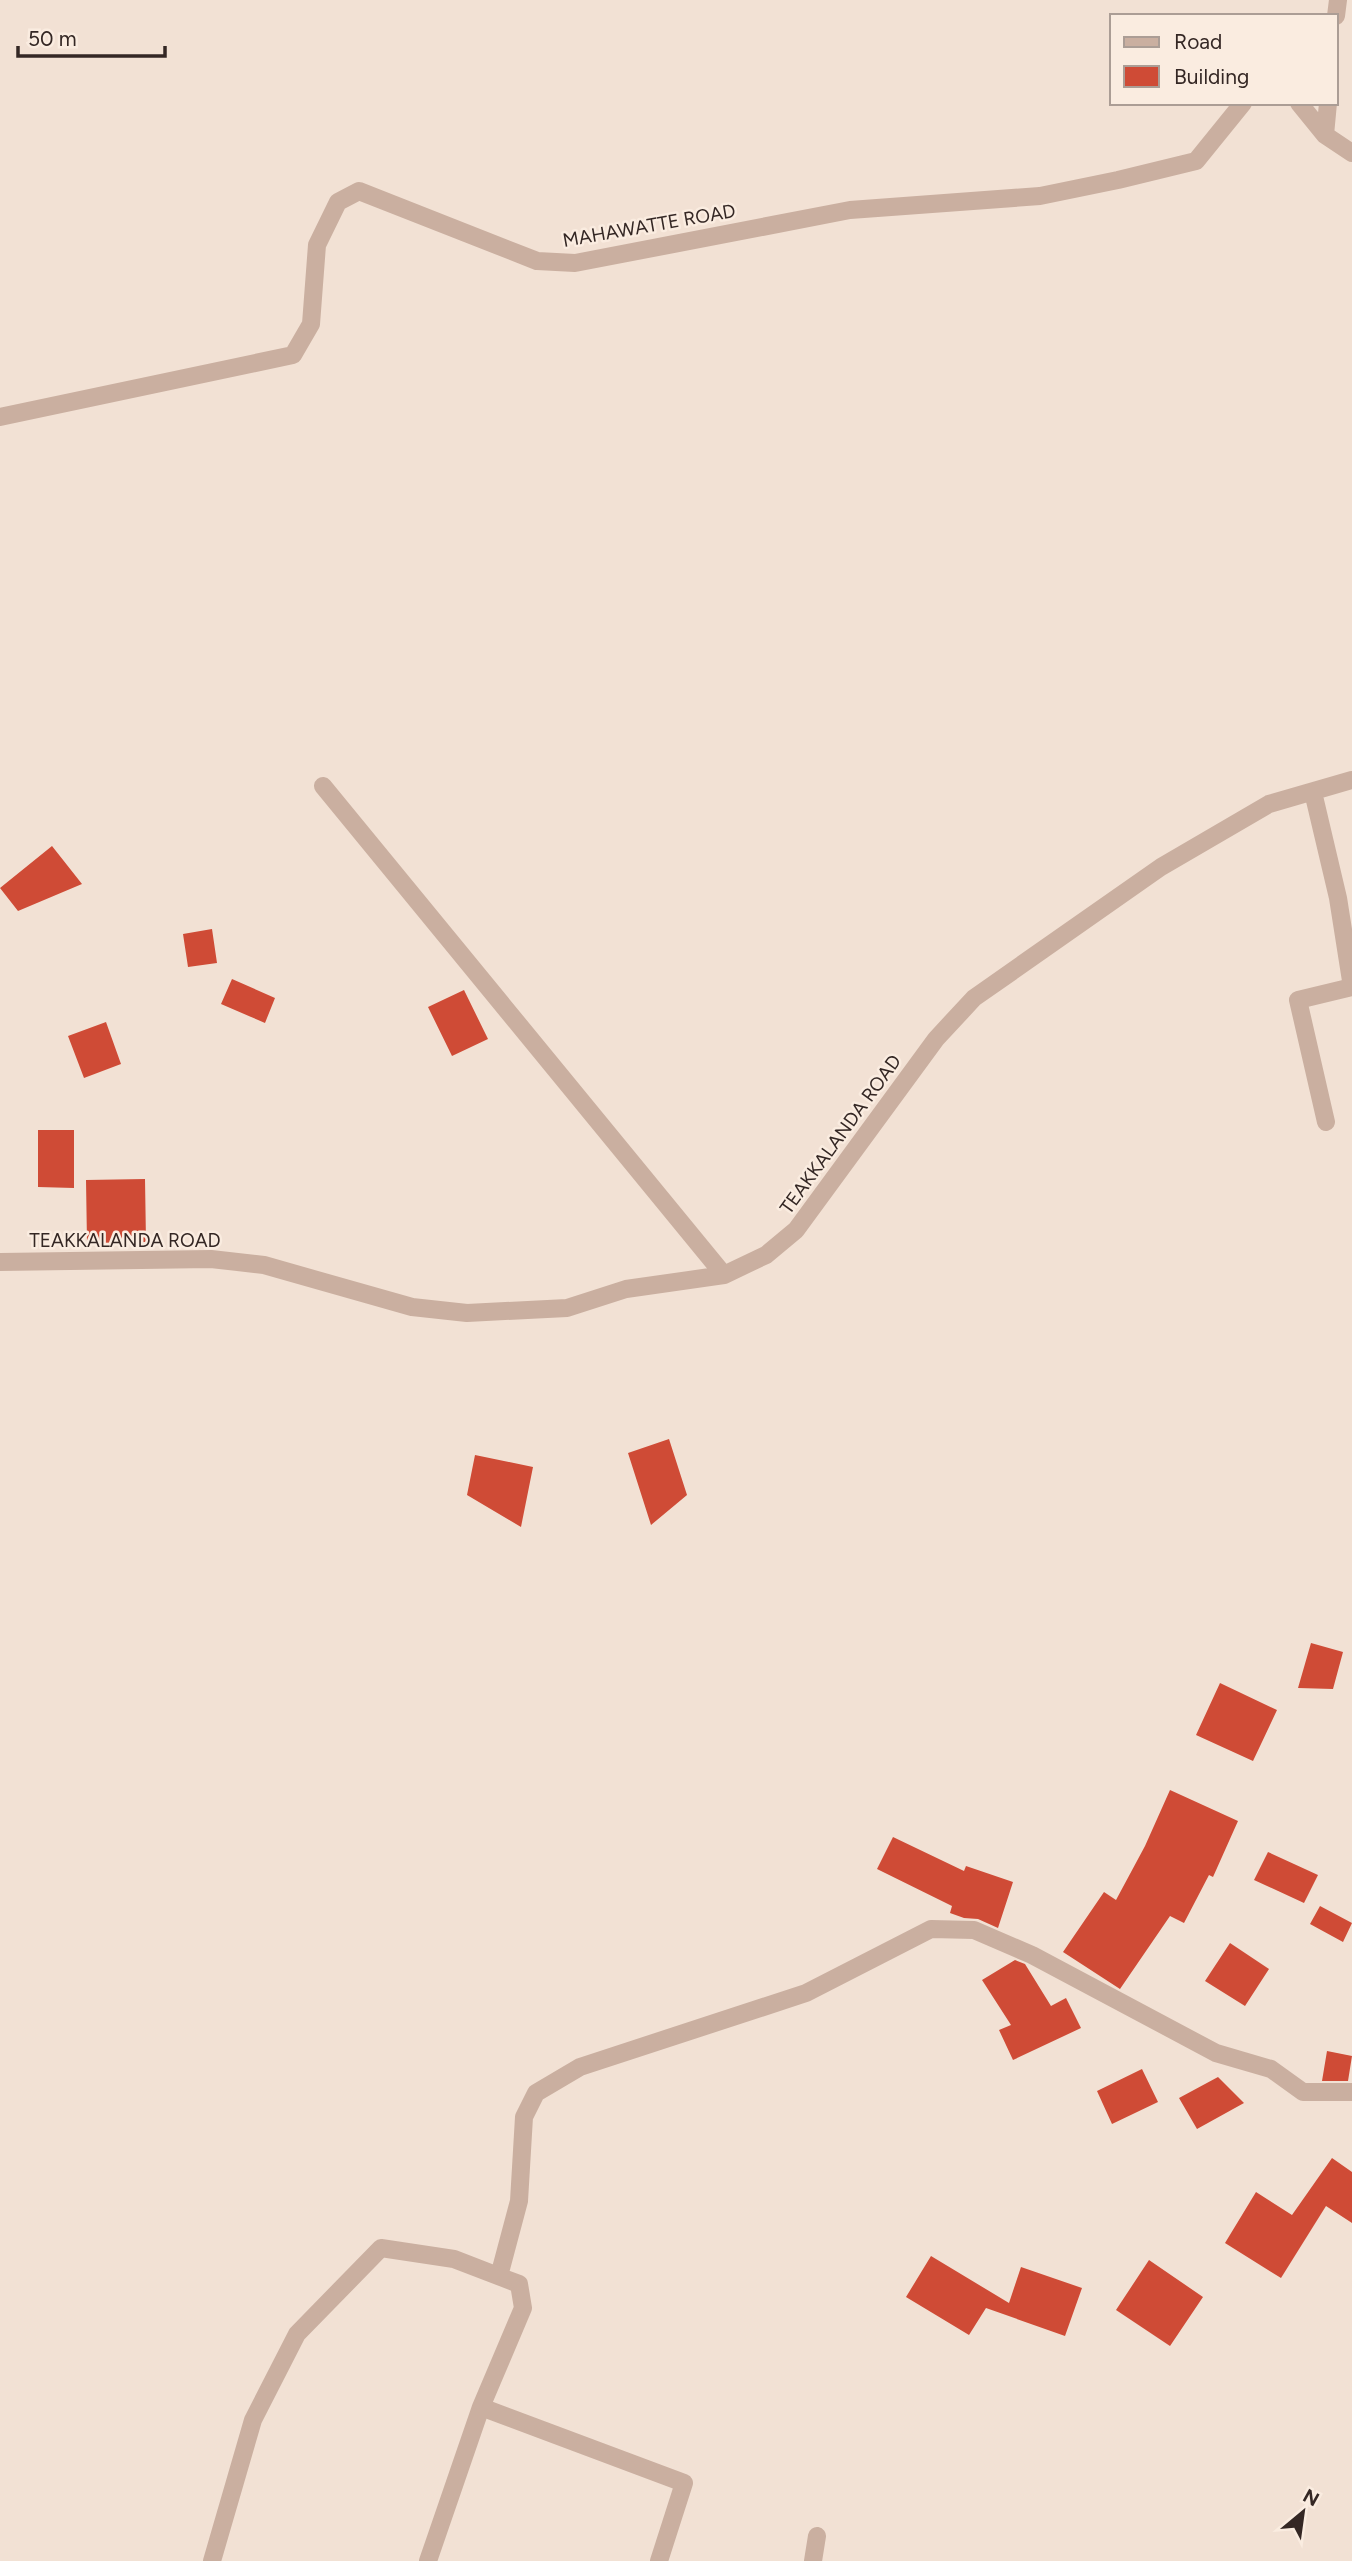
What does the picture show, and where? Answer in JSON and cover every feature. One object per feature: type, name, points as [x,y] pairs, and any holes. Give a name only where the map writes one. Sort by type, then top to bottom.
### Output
[{"type":"street","name":"MAHAWATTE ROAD","points":[[0,417],[293,355],[311,324],[317,246],[338,202],[359,191],[537,261],[575,263],[850,210],[1040,196],[1118,180],[1196,161],[1241,105]]},
{"type":"street","points":[[1301,105],[1325,135],[1352,153]]},
{"type":"street","points":[[1325,135],[1328,105]]},
{"type":"street","name":"TEAKKALANDA ROAD","points":[[0,1262],[224,1260],[264,1265],[412,1307],[467,1313],[567,1308],[626,1289],[724,1275],[766,1255],[796,1230],[936,1039],[974,998],[1161,867],[1269,804],[1352,780]]},
{"type":"street","points":[[323,786],[724,1275]]},
{"type":"street","points":[[1313,792],[1338,898],[1352,987],[1298,1000],[1326,1122]]},
{"type":"street","points":[[499,2276],[519,2201],[524,2117],[536,2093],[580,2067],[806,1993],[931,1929],[974,1930],[1032,1955],[1216,2053],[1271,2069],[1303,2092],[1352,2092]]},
{"type":"street","points":[[212,2561],[253,2420],[298,2334],[381,2248],[454,2259],[519,2284],[523,2308],[481,2407],[428,2561]]},
{"type":"street","points":[[481,2407],[684,2483],[659,2561]]},
{"type":"street","points":[[813,2561],[817,2536]]},
{"type":"building","points":[[52,846],[82,884],[18,911],[0,888]]},
{"type":"building","points":[[212,929],[217,963],[188,967],[183,934]]},
{"type":"building","points":[[232,979],[275,998],[265,1023],[221,1004]]},
{"type":"building","points":[[464,990],[488,1039],[452,1056],[428,1007]]},
{"type":"building","points":[[106,1022],[121,1064],[84,1078],[68,1036]]},
{"type":"building","points":[[38,1130],[74,1130],[74,1188],[38,1187]]},
{"type":"building","points":[[145,1179],[146,1242],[87,1243],[86,1180]]},
{"type":"building","points":[[669,1439],[687,1495],[651,1525],[628,1453]]},
{"type":"building","points":[[475,1455],[533,1467],[521,1527],[467,1495]]},
{"type":"building","points":[[1311,1643],[1343,1652],[1333,1689],[1298,1688]]},
{"type":"building","points":[[1220,1683],[1277,1710],[1253,1761],[1196,1735]]},
{"type":"building","points":[[1170,1790],[1238,1821],[1213,1877],[1209,1875],[1184,1923],[1170,1916],[1120,1989],[1063,1952],[1104,1892],[1116,1900],[1145,1846]]},
{"type":"building","points":[[893,1837],[964,1871],[966,1866],[1013,1882],[998,1928],[978,1919],[950,1913],[952,1906],[877,1869]]},
{"type":"building","points":[[1268,1852],[1318,1875],[1304,1903],[1254,1880]]},
{"type":"building","points":[[1320,1906],[1352,1923],[1343,1942],[1310,1924]]},
{"type":"building","points":[[1230,1943],[1269,1969],[1245,2006],[1205,1981]]},
{"type":"building","points":[[1015,1960],[1025,1964],[1051,2006],[1066,1998],[1081,2028],[1013,2060],[999,2030],[1011,2025],[982,1980]]},
{"type":"building","points":[[1327,2051],[1352,2056],[1348,2081],[1322,2081]]},
{"type":"building","points":[[1142,2069],[1158,2102],[1112,2124],[1097,2091]]},
{"type":"building","points":[[1218,2077],[1244,2103],[1197,2129],[1179,2098]]},
{"type":"building","points":[[1332,2158],[1352,2172],[1352,2223],[1326,2206],[1281,2278],[1225,2243],[1256,2192],[1292,2215]]},
{"type":"building","points":[[931,2256],[1009,2303],[1021,2267],[1082,2288],[1065,2336],[986,2308],[969,2335],[906,2297]]},
{"type":"building","points":[[1149,2260],[1203,2297],[1170,2346],[1116,2310]]}]
